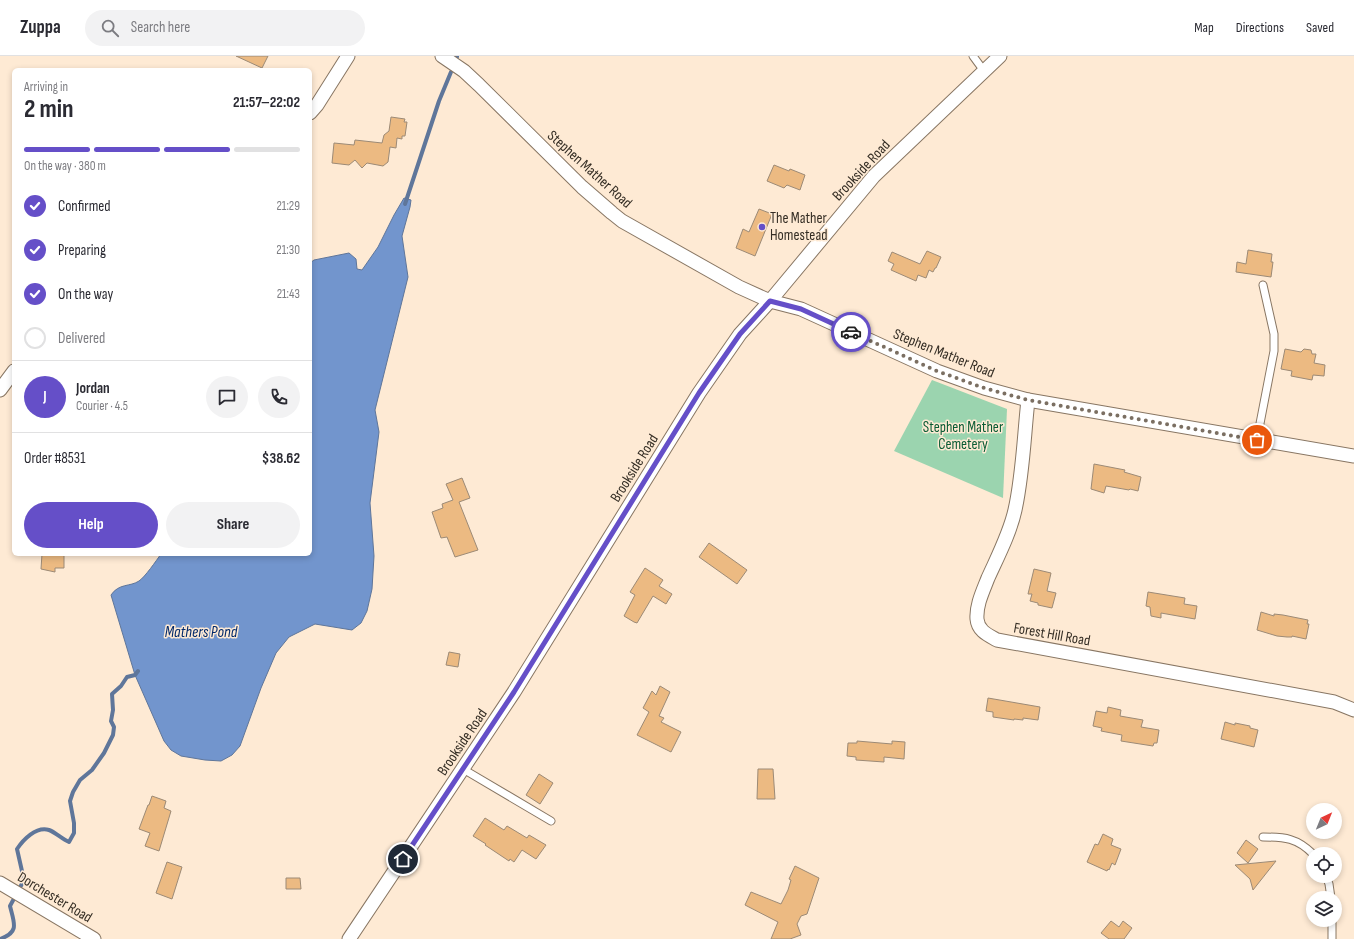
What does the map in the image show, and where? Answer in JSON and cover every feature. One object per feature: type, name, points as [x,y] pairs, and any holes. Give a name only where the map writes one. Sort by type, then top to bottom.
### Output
[{"type":"street","points":[[312,110],[317,105],[348,56]]},
{"type":"street","name":"Stephen Mather Road","points":[[442,56],[479,85],[582,187],[622,221],[739,287],[770,301],[801,309],[937,371],[984,388],[1028,400],[1354,456]]},
{"type":"street","name":"Brookside Road","points":[[349,939],[514,692],[699,393],[740,334],[770,301],[874,176],[1000,56]]},
{"type":"street","points":[[0,390],[12,374]]},
{"type":"street","name":"Forest Hill Road","points":[[1028,400],[1020,484],[1015,511],[977,611],[977,622],[983,632],[997,640],[1334,702],[1354,710]]},
{"type":"street","name":"Dorchester Road","points":[[4,885],[94,939]]},
{"type":"lane","points":[[973,56],[984,71]]},
{"type":"lane","points":[[1257,440],[1274,351],[1274,334],[1263,285]]},
{"type":"lane","points":[[463,769],[551,821]]},
{"type":"lane","points":[[1263,837],[1285,837],[1306,847]]},
{"type":"lane","points":[[1332,927],[1332,939]]},
{"type":"green space","name":"Stephen Mather Cemetery","points":[[932,380],[1007,409],[1003,498],[894,451]]},
{"type":"water","name":"Mathers Pond","points":[[404,198],[411,200],[402,236],[408,277],[375,410],[379,432],[370,503],[374,556],[372,589],[367,611],[361,623],[352,630],[315,624],[289,637],[276,653],[261,688],[240,746],[232,755],[221,761],[181,756],[171,750],[164,741],[135,675],[111,595],[114,591],[121,587],[139,581],[160,556],[312,556],[312,262],[349,253],[356,259],[357,269],[362,270],[378,247]]},
{"type":"building","points":[[236,56],[268,56],[262,68]]},
{"type":"building","points":[[391,117],[405,119],[404,122],[407,122],[405,136],[402,136],[402,139],[397,138],[396,148],[390,147],[388,162],[383,166],[367,163],[362,168],[355,160],[349,165],[332,163],[334,143],[354,145],[355,140],[382,143],[384,135],[389,131]]},
{"type":"building","points":[[774,165],[805,175],[800,190],[787,185],[784,188],[767,181]]},
{"type":"building","points":[[759,209],[772,214],[755,256],[736,248],[743,229],[749,232]]},
{"type":"building","points":[[1248,250],[1272,254],[1271,262],[1273,262],[1271,277],[1236,272],[1237,262],[1246,264]]},
{"type":"building","points":[[927,251],[941,257],[936,268],[933,272],[929,270],[926,278],[918,275],[916,281],[891,270],[894,264],[888,261],[892,252],[920,264]]},
{"type":"building","points":[[1285,349],[1301,352],[1304,349],[1311,350],[1312,354],[1316,354],[1314,363],[1325,365],[1324,376],[1313,375],[1312,380],[1291,376],[1292,371],[1281,369]]},
{"type":"building","points":[[1094,464],[1125,470],[1124,472],[1141,477],[1138,491],[1106,486],[1104,493],[1091,489]]},
{"type":"building","points":[[462,478],[470,498],[459,502],[478,550],[455,557],[447,537],[441,538],[432,512],[443,508],[442,504],[453,500],[446,484]]},
{"type":"building","points":[[709,543],[747,570],[737,584],[699,557]]},
{"type":"building","points":[[42,556],[64,556],[64,568],[55,568],[55,572],[41,569]]},
{"type":"building","points":[[645,568],[663,580],[659,586],[672,594],[666,604],[653,596],[637,623],[624,616],[635,595],[630,592]]},
{"type":"building","points":[[1034,569],[1051,573],[1047,591],[1056,593],[1052,608],[1038,605],[1038,603],[1030,601],[1032,594],[1028,594]]},
{"type":"building","points":[[1148,592],[1185,598],[1184,604],[1197,606],[1195,619],[1161,613],[1161,618],[1151,616],[1150,607],[1146,606]]},
{"type":"building","points":[[1261,612],[1274,616],[1274,614],[1283,615],[1308,620],[1307,624],[1309,624],[1306,639],[1292,636],[1277,636],[1257,630]]},
{"type":"building","points":[[449,652],[460,654],[458,667],[446,665]]},
{"type":"building","points":[[660,686],[670,692],[659,716],[664,718],[661,722],[681,732],[671,752],[637,735],[649,712],[643,708],[652,691],[656,695]]},
{"type":"building","points":[[988,698],[1040,707],[1038,720],[1023,718],[1023,720],[1014,720],[993,717],[993,712],[986,711]]},
{"type":"building","points":[[1108,707],[1121,710],[1120,716],[1143,720],[1141,727],[1159,730],[1157,743],[1154,743],[1153,746],[1121,741],[1122,735],[1101,731],[1102,728],[1093,726],[1096,711],[1107,713]]},
{"type":"building","points":[[1225,722],[1235,725],[1235,723],[1250,726],[1250,728],[1258,730],[1254,747],[1221,739]]},
{"type":"building","points":[[857,741],[892,744],[892,741],[905,742],[904,759],[884,757],[884,762],[856,760],[856,757],[847,756],[848,743],[857,743]]},
{"type":"building","points":[[758,769],[773,769],[775,799],[757,799]]},
{"type":"building","points":[[539,774],[553,783],[540,804],[526,795]]},
{"type":"building","points":[[152,796],[166,801],[164,808],[171,811],[159,851],[145,846],[150,833],[139,829]]},
{"type":"building","points":[[485,818],[504,830],[507,826],[527,838],[529,835],[546,845],[536,859],[522,850],[514,862],[510,859],[509,861],[473,836]]},
{"type":"building","points":[[1103,834],[1113,839],[1111,845],[1121,849],[1115,865],[1112,863],[1107,871],[1087,862],[1095,844],[1098,845]]},
{"type":"building","points":[[1246,840],[1258,849],[1248,863],[1237,853]]},
{"type":"building","points":[[1276,861],[1253,890],[1250,879],[1235,865]]},
{"type":"building","points":[[167,862],[182,867],[172,899],[156,893]]},
{"type":"building","points":[[795,866],[819,878],[807,914],[801,916],[797,924],[801,935],[790,939],[771,939],[778,922],[745,905],[751,892],[781,904],[788,890],[791,880],[789,879]]},
{"type":"building","points":[[286,878],[300,878],[301,889],[286,889]]},
{"type":"building","points":[[1111,921],[1119,927],[1123,921],[1132,928],[1124,939],[1109,939],[1101,933]]},
{"type":"waterway","points":[[405,204],[439,101],[451,72]]},
{"type":"waterway","points":[[0,939],[11,933],[13,930],[14,922],[10,906],[24,880],[17,849],[30,835],[44,829],[51,831],[69,842],[74,833],[74,823],[70,801],[73,792],[80,780],[92,770],[104,753],[113,735],[114,727],[111,721],[113,710],[112,694],[121,686],[127,677],[135,675],[138,671]]},
{"type":"way so far","points":[[851,332],[937,371],[984,388],[1028,400],[1257,440]]},
{"type":"place","name":"The Mather Homestead","points":[[762,227]]},
{"type":"route","points":[[403,859],[514,692],[699,393],[740,334],[770,301],[801,309],[851,332]]}]
